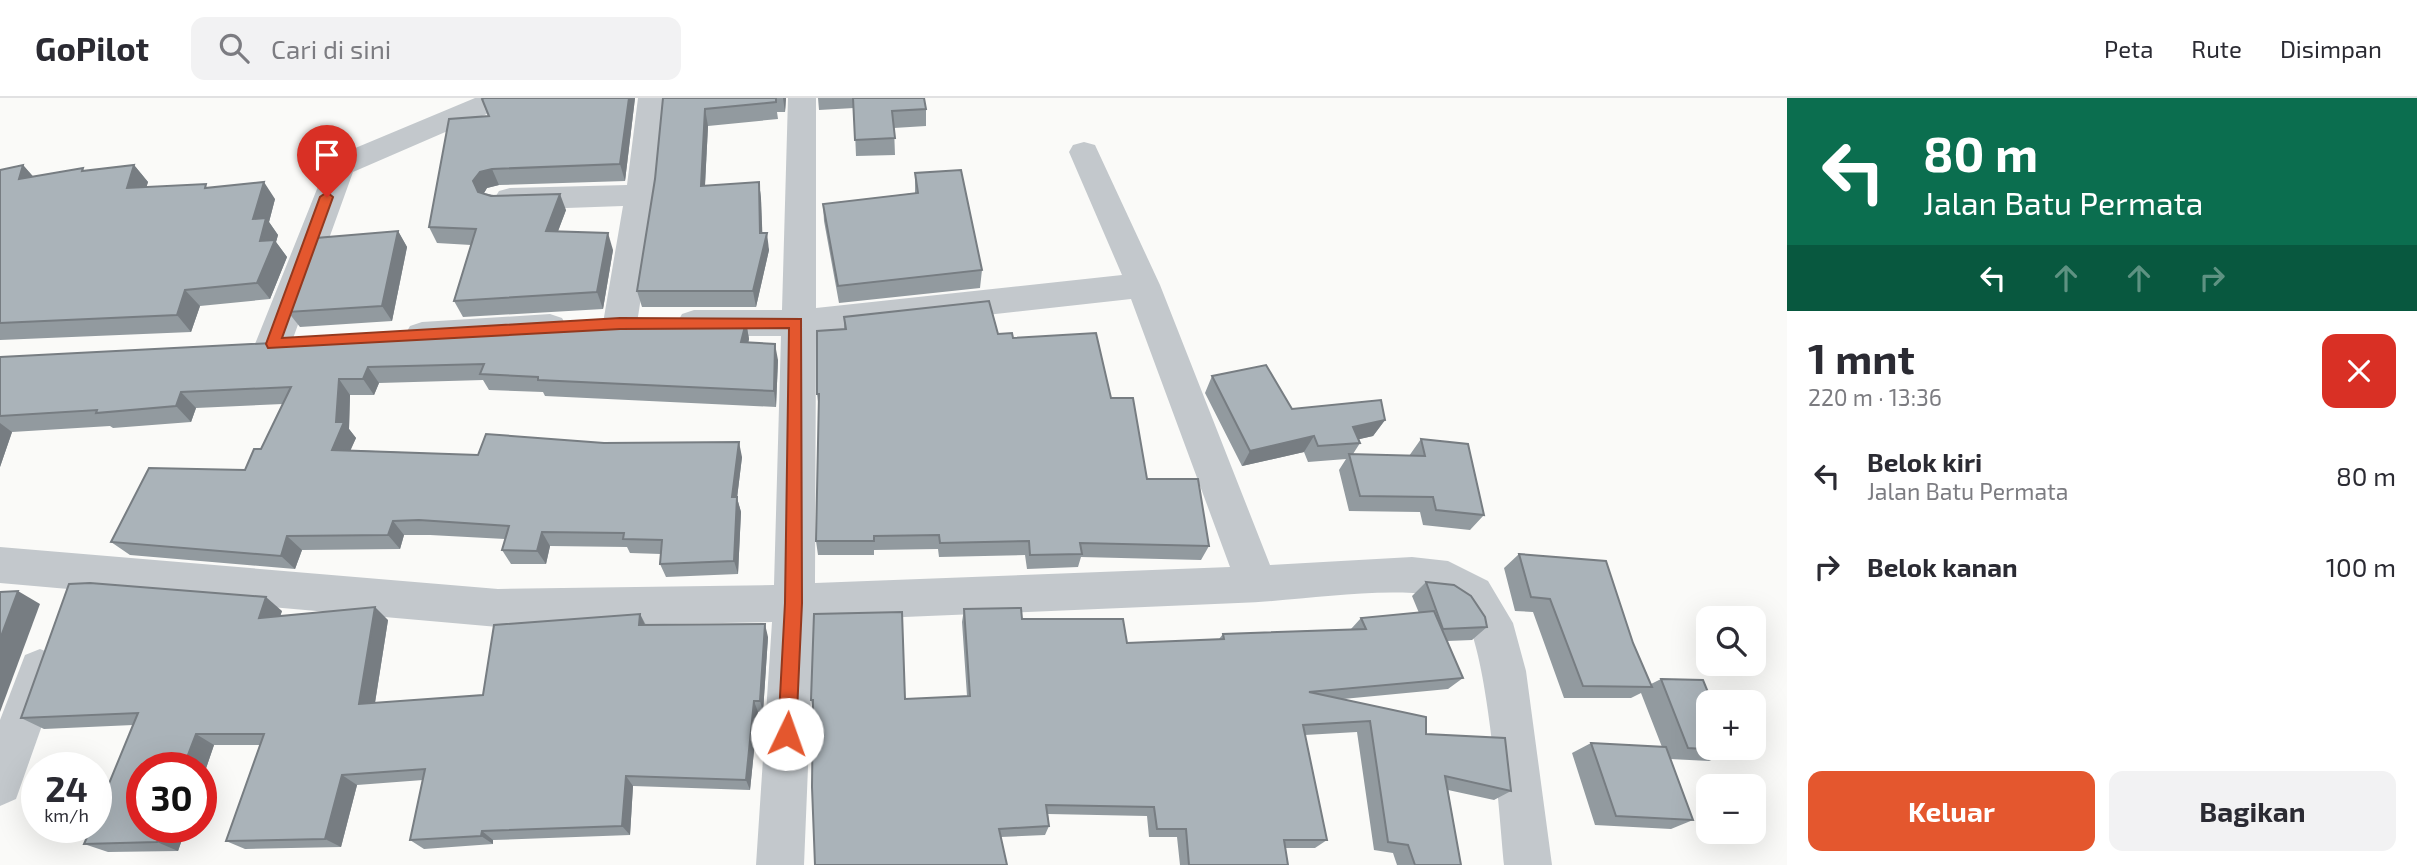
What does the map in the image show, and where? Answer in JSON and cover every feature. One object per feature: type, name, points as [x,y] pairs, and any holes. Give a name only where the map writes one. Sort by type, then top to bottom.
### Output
[{"type":"street","points":[[314,342],[259,345],[340,166],[500,98]]},
{"type":"street","points":[[620,324],[641,195],[652,98]]},
{"type":"street","points":[[780,865],[794,603],[796,323],[802,98]]},
{"type":"street","points":[[1084,152],[1143,285],[1257,584]]},
{"type":"street","points":[[499,199],[641,195]]},
{"type":"street","points":[[394,337],[620,324],[796,323],[1143,285]]},
{"type":"street","points":[[0,565],[63,605],[498,608],[794,603],[1412,575],[1448,579],[1473,594],[1493,623],[1504,671],[1528,865]]},
{"type":"street","points":[[0,783],[63,605]]},
{"type":"building","points":[[629,98],[620,164],[492,169],[480,172],[473,181],[478,192],[491,196],[560,194],[546,231],[608,233],[597,292],[454,301],[476,229],[429,227],[449,119],[489,116],[482,99]]},
{"type":"building","points":[[663,98],[776,98],[776,102],[705,109],[701,186],[759,182],[760,233],[767,233],[753,291],[637,291],[655,179]]},
{"type":"building","points":[[853,98],[924,98],[926,109],[892,111],[895,138],[855,140]]},
{"type":"building","points":[[23,165],[19,179],[83,168],[82,171],[134,165],[127,188],[206,184],[205,188],[264,182],[253,219],[266,218],[260,241],[275,240],[257,283],[185,290],[177,315],[0,323],[0,170]]},
{"type":"building","points":[[961,170],[982,270],[838,286],[823,204],[918,193],[915,173]]},
{"type":"building","points":[[398,231],[382,306],[288,312],[316,238]]},
{"type":"building","points":[[989,301],[998,334],[1012,333],[1013,338],[1096,333],[1111,398],[1133,398],[1147,479],[1198,479],[1209,546],[1080,543],[1082,554],[1030,555],[1029,541],[940,543],[939,535],[874,536],[874,541],[816,541],[819,394],[817,331],[846,329],[844,317]]},
{"type":"building","points":[[614,322],[746,322],[741,342],[775,344],[774,391],[538,380],[538,377],[480,374],[484,364],[368,367],[363,379],[339,379],[336,422],[344,422],[332,450],[478,455],[486,434],[604,443],[739,442],[732,497],[737,497],[734,561],[660,564],[662,540],[623,539],[624,533],[542,532],[537,551],[502,550],[509,526],[419,520],[393,521],[388,535],[287,536],[281,556],[111,542],[149,468],[245,470],[254,449],[261,449],[291,387],[181,392],[176,406],[96,413],[97,410],[0,416],[0,357]]},
{"type":"building","points":[[1266,365],[1292,409],[1381,400],[1385,420],[1353,427],[1360,443],[1318,446],[1314,436],[1250,451],[1212,376]]},
{"type":"building","points":[[1421,439],[1468,444],[1484,515],[1436,510],[1433,497],[1360,496],[1349,454],[1425,456]]},
{"type":"building","points":[[1519,554],[1606,561],[1633,643],[1652,687],[1583,686],[1550,599],[1531,597]]},
{"type":"building","points":[[1426,582],[1454,585],[1471,596],[1485,617],[1487,627],[1443,629]]},
{"type":"building","points":[[90,583],[266,597],[259,618],[375,607],[359,704],[483,695],[494,625],[640,614],[639,625],[765,624],[760,701],[754,701],[746,780],[626,776],[622,826],[482,831],[481,836],[410,840],[425,769],[342,775],[325,839],[226,841],[264,734],[196,734],[189,752],[126,752],[126,843],[84,844],[112,843],[112,776],[138,713],[21,718],[69,584]]},
{"type":"building","points":[[18,591],[0,639],[0,592]]},
{"type":"building","points":[[1021,608],[1022,619],[1123,619],[1127,643],[1224,639],[1223,634],[1366,629],[1361,618],[1434,611],[1463,678],[1309,692],[1426,717],[1426,734],[1505,738],[1511,791],[1445,776],[1461,865],[1415,865],[1408,845],[1388,842],[1370,721],[1303,725],[1327,840],[1284,840],[1288,865],[1189,865],[1186,829],[1157,829],[1154,807],[1046,805],[1049,826],[999,829],[1007,865],[815,865],[811,700],[814,614],[902,612],[905,699],[970,696],[964,609]]},
{"type":"building","points":[[1661,679],[1703,680],[1707,690],[1696,690],[1696,749],[1688,748]]},
{"type":"building","points":[[1591,743],[1666,747],[1693,820],[1616,816]]},
{"type":"route","points":[[327,197],[273,344],[620,323],[796,323],[794,603],[787,734]]}]
